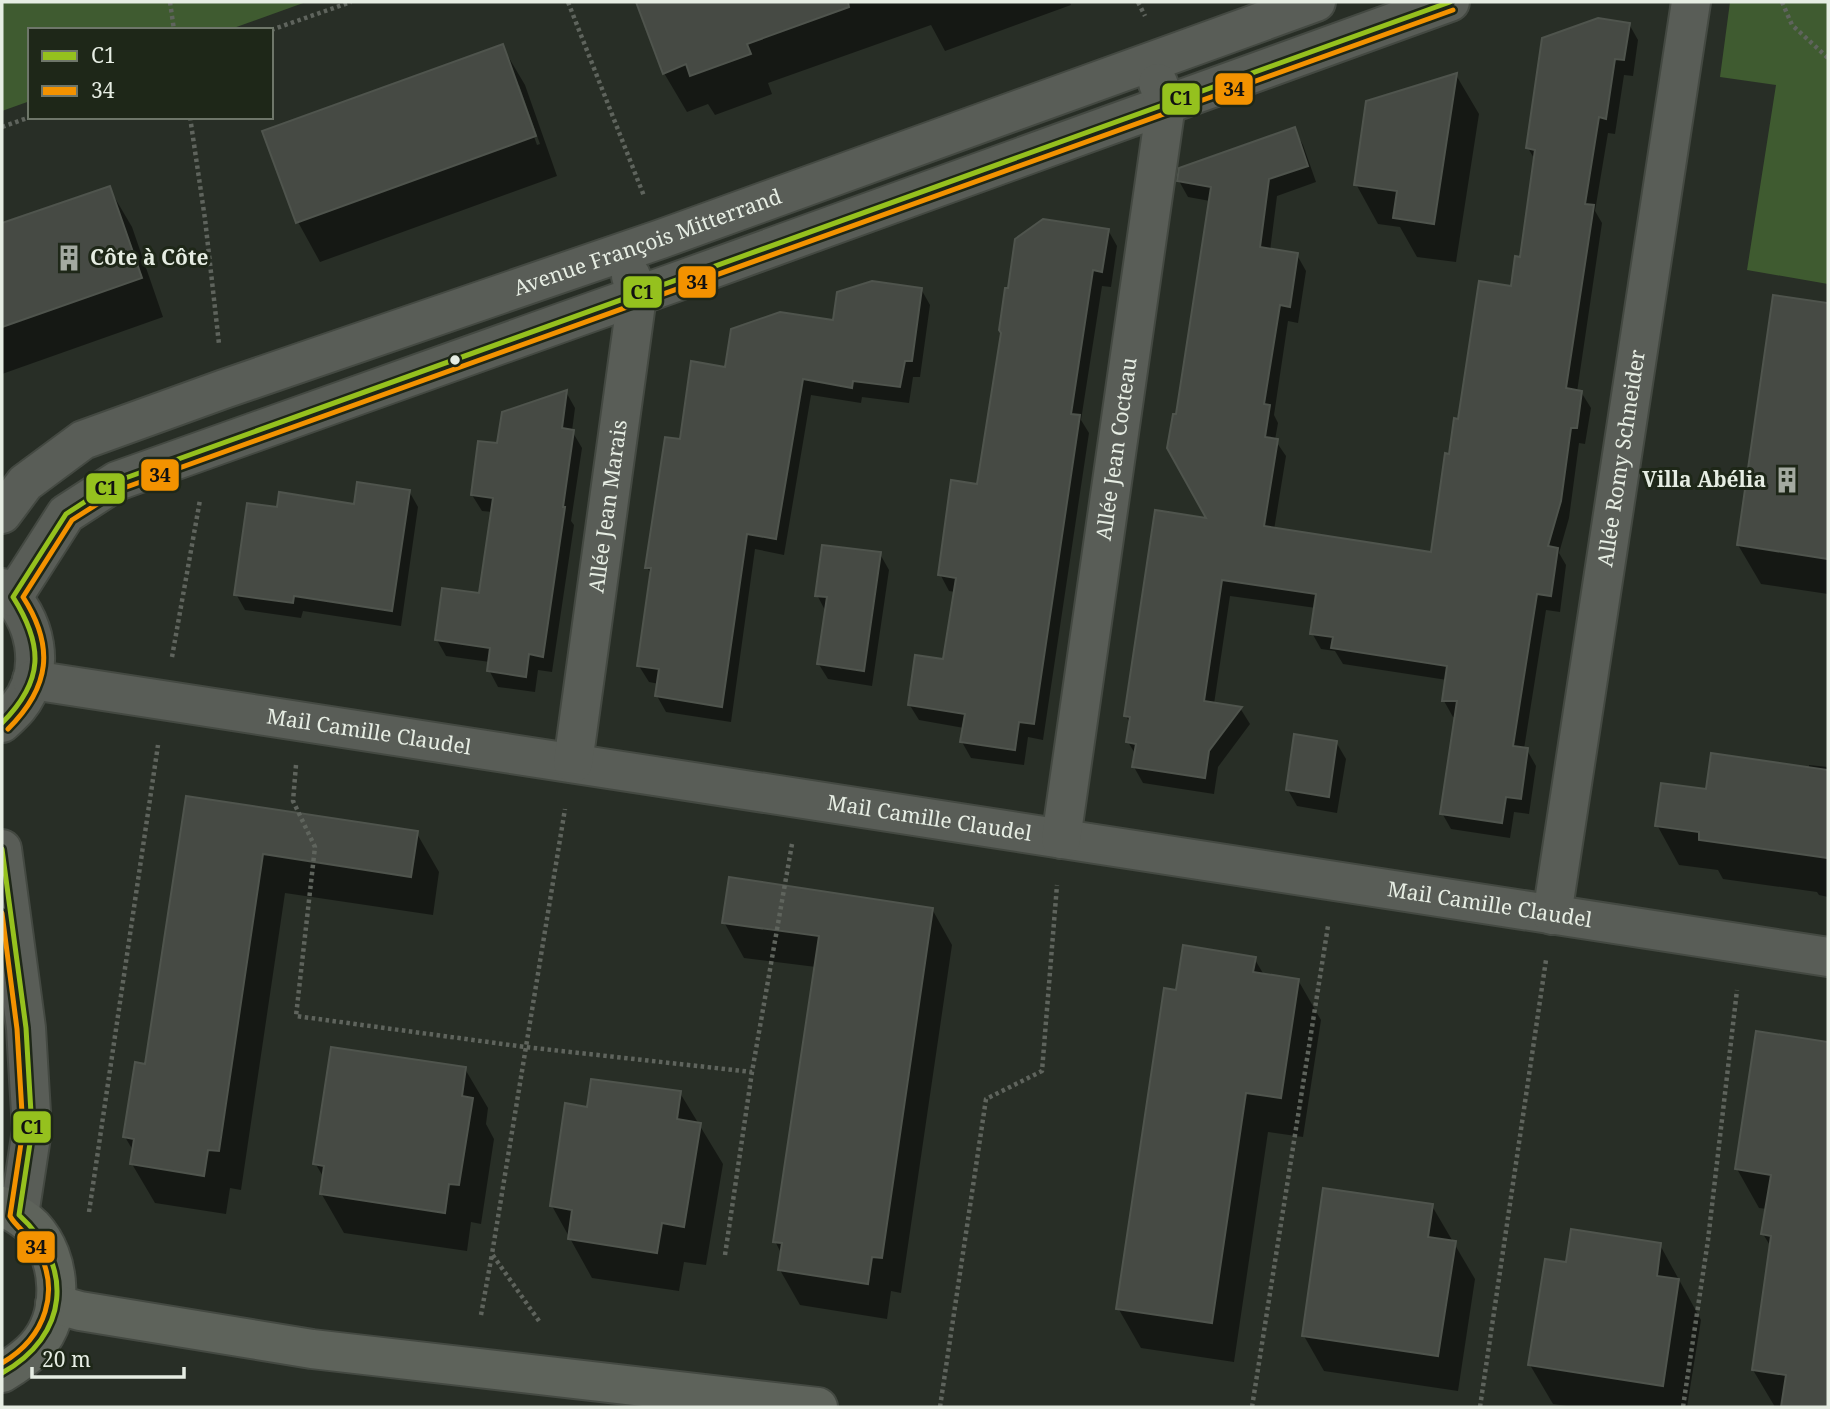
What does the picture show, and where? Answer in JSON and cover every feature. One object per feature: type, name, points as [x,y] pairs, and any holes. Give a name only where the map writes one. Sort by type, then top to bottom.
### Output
[{"type":"street","name":"Avenue François Mitterrand","points":[[2,514],[25,483],[83,440],[661,239],[1315,2]]},
{"type":"street","points":[[2,723],[19,706],[32,680],[36,651],[29,622],[8,592],[66,514],[117,481],[1450,2]]},
{"type":"street","name":"Allée Romy Schneider","points":[[1552,915],[1691,2]]},
{"type":"street","name":"Allée Jean Cocteau","points":[[1060,839],[1166,104],[1151,62]]},
{"type":"street","name":"Allée Jean Marais","points":[[573,763],[636,296],[623,251]]},
{"type":"street","name":"Mail Camille Claudel","points":[[32,680],[1828,957]]},
{"type":"street","points":[[2,849],[26,1028],[32,1130],[10,1210],[35,1229],[47,1248],[57,1286],[49,1326],[38,1346],[2,1373]]},
{"type":"street","points":[[55,1304],[80,1311],[312,1349],[818,1407]]},
{"type":"path","points":[[170,2],[174,28]]},
{"type":"path","points":[[273,29],[351,2]]},
{"type":"path","points":[[568,2],[661,239]]},
{"type":"path","points":[[1782,2],[1793,25],[1828,58]]},
{"type":"path","points":[[2,127],[28,118]]},
{"type":"path","points":[[190,119],[205,219]]},
{"type":"path","points":[[299,721],[293,801],[315,847],[296,1016],[525,1048],[752,1072]]},
{"type":"path","points":[[481,1315],[573,763]]},
{"type":"path","points":[[725,1255],[752,1072],[800,798]]},
{"type":"path","points":[[940,1407],[986,1098],[1042,1072],[1060,839]]},
{"type":"path","points":[[1252,1407],[1335,881]]},
{"type":"path","points":[[1480,1407],[1552,915]]},
{"type":"path","points":[[1683,1407],[1709,1226],[1743,944]]},
{"type":"path","points":[[492,1254],[539,1321]]},
{"type":"green space","points":[[2,2],[306,2],[234,28],[28,28],[28,102],[2,111]]},
{"type":"green space","points":[[1730,2],[1828,2],[1828,284],[1747,270],[1776,85],[1720,77]]},
{"type":"building","points":[[636,2],[848,2],[849,7],[747,44],[751,54],[690,76],[686,64],[663,74]]},
{"type":"building","points":[[1598,18],[1630,23],[1624,60],[1615,59],[1606,119],[1599,117],[1585,204],[1594,205],[1566,388],[1582,391],[1577,428],[1571,428],[1561,501],[1548,546],[1558,548],[1551,596],[1537,594],[1513,746],[1528,748],[1521,799],[1506,797],[1502,823],[1440,814],[1457,701],[1442,701],[1447,666],[1331,648],[1333,637],[1310,634],[1316,594],[1222,580],[1204,701],[1242,707],[1209,751],[1205,778],[1132,767],[1136,744],[1126,742],[1130,717],[1124,716],[1155,510],[1206,518],[1167,448],[1173,414],[1176,414],[1211,187],[1177,181],[1179,168],[1295,127],[1308,166],[1269,179],[1260,247],[1298,253],[1290,307],[1280,305],[1264,404],[1270,405],[1265,437],[1278,439],[1264,526],[1431,552],[1445,453],[1449,454],[1454,418],[1458,419],[1479,281],[1511,286],[1515,256],[1520,257],[1535,150],[1526,148],[1542,38]]},
{"type":"building","points":[[503,44],[536,136],[296,223],[262,131]]},
{"type":"building","points":[[1457,73],[1434,224],[1393,218],[1397,191],[1354,185],[1366,101]]},
{"type":"building","name":"Côte à Côte","points":[[110,186],[142,278],[2,327],[2,223]]},
{"type":"building","points":[[1043,219],[1109,229],[1102,272],[1093,270],[1071,414],[1080,415],[1034,724],[1019,722],[1015,750],[960,742],[965,714],[908,705],[915,655],[943,659],[956,578],[938,575],[951,480],[977,484],[1001,333],[999,330],[1005,288],[1008,288],[1015,239]]},
{"type":"building","points":[[872,281],[922,288],[912,361],[905,361],[900,387],[853,381],[852,388],[803,379],[776,539],[747,534],[722,707],[655,696],[659,669],[637,666],[651,568],[645,568],[665,437],[680,439],[691,361],[725,367],[731,329],[780,312],[833,320],[837,292]]},
{"type":"building","name":"Villa Abélia","points":[[1773,295],[1828,303],[1828,559],[1737,545]]},
{"type":"building","points":[[567,390],[562,428],[574,430],[543,657],[529,654],[526,677],[487,671],[490,648],[435,640],[442,588],[479,593],[493,498],[471,495],[478,441],[497,443],[502,412]]},
{"type":"building","points":[[357,482],[410,490],[392,611],[294,596],[293,603],[234,595],[247,503],[277,507],[279,492],[354,504]]},
{"type":"building","points":[[822,545],[881,552],[864,671],[817,664],[827,597],[815,596]]},
{"type":"building","points":[[1294,734],[1337,741],[1329,797],[1286,790]]},
{"type":"building","points":[[1711,753],[1828,770],[1828,858],[1699,840],[1699,832],[1655,826],[1661,783],[1706,789]]},
{"type":"building","points":[[186,796],[418,831],[411,877],[263,854],[219,1151],[208,1150],[204,1176],[130,1164],[134,1139],[123,1137],[135,1062],[145,1064]]},
{"type":"building","points":[[729,877],[933,908],[882,1258],[872,1257],[868,1284],[778,1270],[782,1243],[773,1242],[819,936],[722,923]]},
{"type":"building","points":[[1183,945],[1256,957],[1253,972],[1299,979],[1281,1098],[1246,1093],[1212,1323],[1116,1309],[1164,988],[1176,990]]},
{"type":"building","points":[[1756,1031],[1828,1042],[1828,1407],[1781,1407],[1786,1375],[1752,1370],[1771,1236],[1761,1234],[1771,1175],[1735,1169]]},
{"type":"building","points":[[331,1047],[466,1067],[462,1096],[473,1098],[459,1185],[449,1184],[445,1213],[320,1194],[324,1166],[313,1164]]},
{"type":"building","points":[[591,1079],[681,1091],[677,1119],[701,1123],[684,1227],[662,1223],[657,1253],[568,1239],[572,1210],[550,1206],[565,1103],[587,1107]]},
{"type":"building","points":[[1323,1188],[1433,1204],[1428,1237],[1456,1241],[1438,1356],[1302,1336]]},
{"type":"building","points":[[1571,1229],[1661,1243],[1657,1276],[1679,1279],[1663,1386],[1528,1365],[1545,1259],[1566,1262]]},
{"type":"transit line","name":"C1","points":[[2,723],[26,692],[35,663],[30,631],[13,597],[66,514],[117,481],[1450,2]]},
{"type":"transit line","name":"34","points":[[8,729],[33,698],[43,666],[40,633],[23,597],[72,520],[121,489],[1453,10]]},
{"type":"transit line","name":"C1","points":[[2,849],[26,1028],[32,1130],[19,1215],[37,1235],[49,1256],[56,1278],[57,1299],[52,1320],[41,1340],[24,1358],[2,1373]]},
{"type":"transit line","name":"34","points":[[2,913],[17,1029],[23,1130],[10,1216],[35,1245],[48,1279],[48,1296],[39,1327],[17,1353],[2,1363]]},
{"type":"place","name":"Côte à Côte","points":[[69,258]]},
{"type":"place","name":"Villa Abélia","points":[[1787,480]]}]
